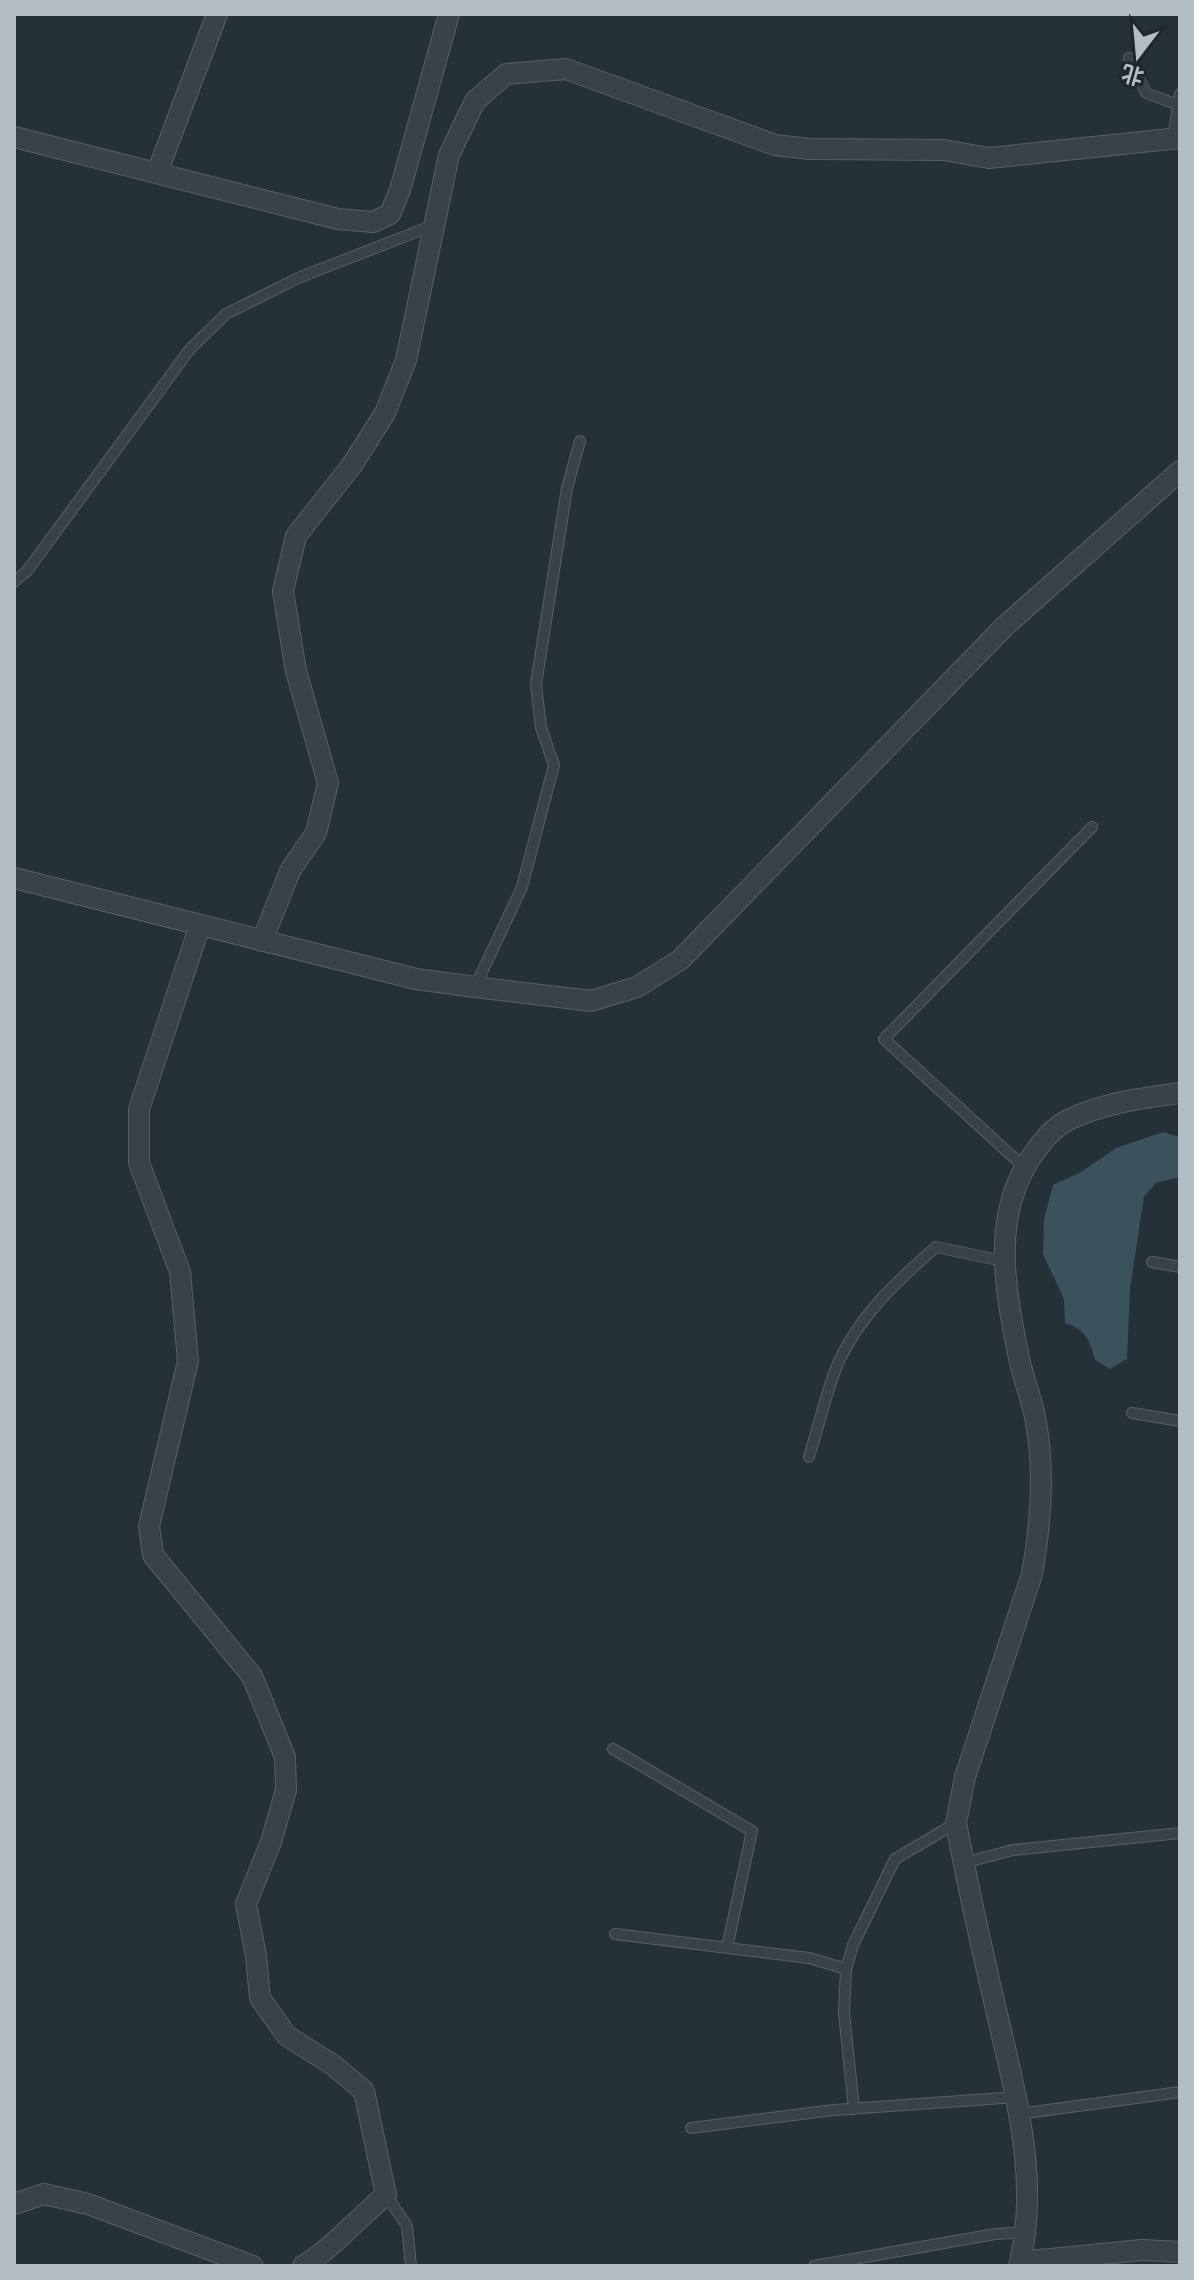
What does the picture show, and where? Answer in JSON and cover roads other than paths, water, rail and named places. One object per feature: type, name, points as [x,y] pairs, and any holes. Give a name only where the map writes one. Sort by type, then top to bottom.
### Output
[{"type":"street","points":[[157,173],[217,14]]},
{"type":"street","points":[[14,137],[338,219],[373,222],[390,214],[400,190],[449,14]]},
{"type":"street","points":[[262,941],[291,869],[316,833],[328,783],[296,671],[283,591],[296,536],[352,465],[385,413],[406,360],[449,155],[475,101],[506,74],[566,69],[765,141],[810,149],[944,150],[989,158],[1176,138]]},
{"type":"street","points":[[14,878],[416,979],[591,1001],[637,987],[680,960],[1005,626],[1180,471]]},
{"type":"street","points":[[200,925],[139,1109],[139,1163],[180,1272],[188,1361],[149,1526],[153,1555],[252,1676],[285,1757],[286,1790],[271,1842],[246,1904],[260,1998],[287,2036],[333,2065],[364,2091],[386,2195],[352,2223],[332,2248],[303,2266]]},
{"type":"street","points":[[1180,1093],[1104,1106],[1067,1121],[1048,1134],[1024,1167],[1008,1205],[1003,1261],[1019,1360],[1035,1418],[1041,1496],[1038,1543],[1032,1574],[970,1762],[956,1823],[1018,2106],[1027,2189],[1027,2232],[1019,2264],[1142,2250],[1180,2252]]},
{"type":"street","points":[[14,2204],[44,2194],[88,2204],[253,2266]]},
{"type":"lane","points":[[1129,58],[1146,93],[1179,99],[1176,138]]},
{"type":"lane","points":[[14,582],[27,571],[190,349],[226,314],[298,278],[434,225]]},
{"type":"lane","points":[[475,987],[522,887],[554,765],[541,728],[536,684],[567,488],[580,441]]},
{"type":"lane","points":[[1024,1167],[884,1039],[1092,827]]},
{"type":"lane","points":[[809,1457],[838,1363],[857,1328],[890,1287],[936,1247],[1003,1261]]},
{"type":"lane","points":[[1152,1262],[1180,1267]]},
{"type":"lane","points":[[1132,1413],[1180,1421]]},
{"type":"lane","points":[[613,1749],[752,1831],[727,1948]]},
{"type":"lane","points":[[854,2109],[844,2013],[846,1969],[853,1945],[895,1859],[956,1823]]},
{"type":"lane","points":[[963,1863],[1013,1850],[1180,1833]]},
{"type":"lane","points":[[615,1934],[809,1958],[846,1969]]},
{"type":"lane","points":[[691,2128],[854,2109],[1018,2106],[1180,2092]]},
{"type":"lane","points":[[386,2195],[407,2226],[411,2266]]},
{"type":"lane","points":[[814,2266],[995,2234],[1027,2232]]},
{"type":"water","points":[[1163,1132],[1180,1137],[1180,1177],[1156,1183],[1144,1197],[1130,1289],[1127,1359],[1110,1369],[1095,1360],[1089,1341],[1082,1332],[1065,1323],[1064,1299],[1043,1254],[1044,1219],[1053,1185],[1081,1172],[1116,1148]]}]
